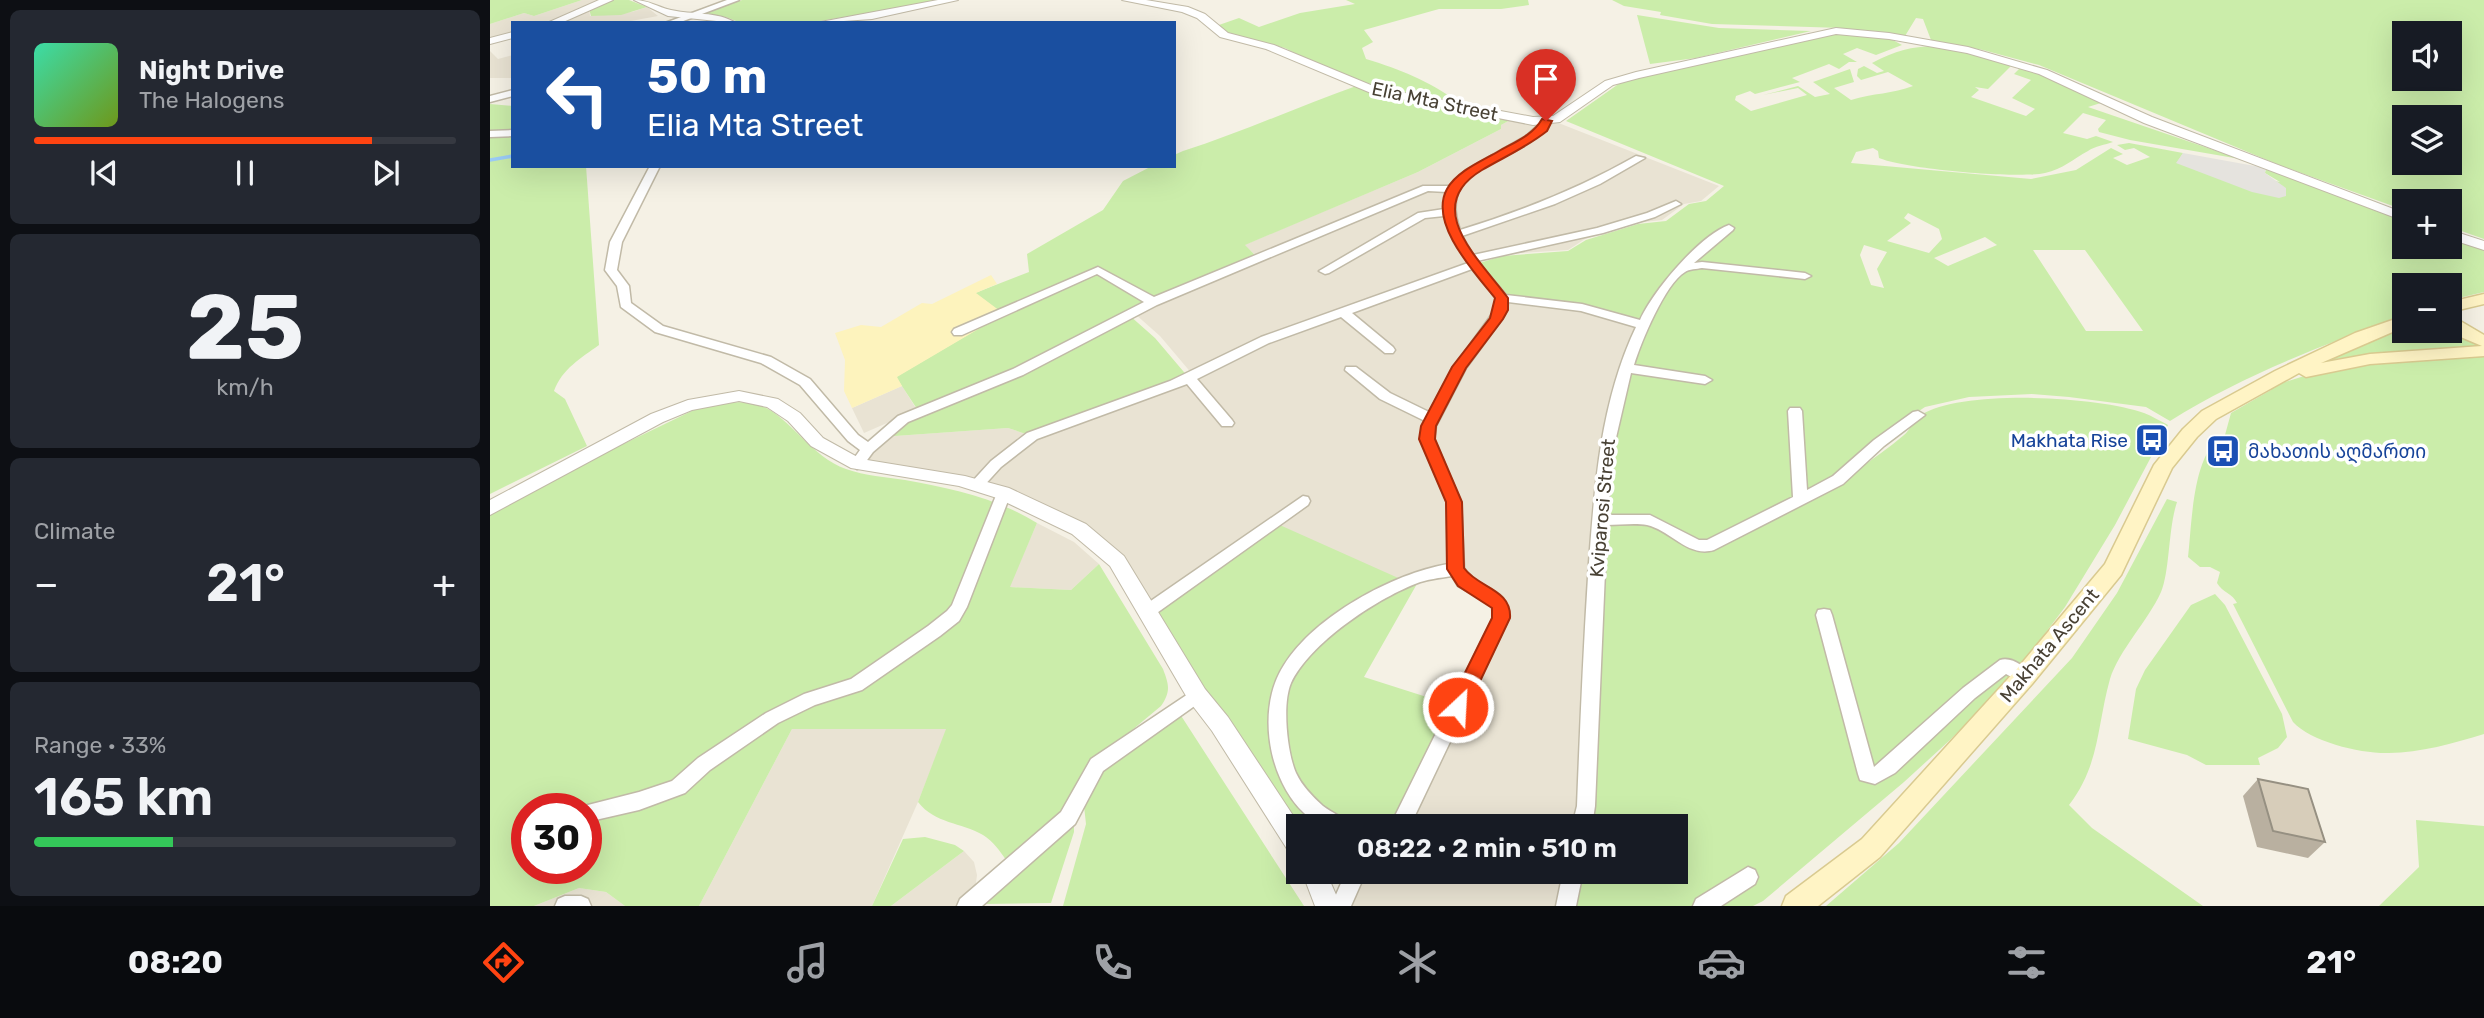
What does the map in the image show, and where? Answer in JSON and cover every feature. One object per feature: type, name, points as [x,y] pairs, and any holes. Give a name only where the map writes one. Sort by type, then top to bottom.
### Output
[{"type":"main road","points":[[2462,307],[2484,299]]},
{"type":"main road","name":"Makhata Ascent","points":[[1796,906],[1871,848],[2024,677],[2113,569],[2164,465],[2190,433],[2209,415],[2281,375],[2392,325]]},
{"type":"main road","points":[[2462,331],[2484,341]]},
{"type":"main road","name":"Makhata Ascent","points":[[2281,375],[2370,359],[2484,351]]},
{"type":"street","points":[[557,21],[608,0]]},
{"type":"street","points":[[639,0],[668,13],[724,21]]},
{"type":"street","points":[[673,21],[734,0]]},
{"type":"street","points":[[835,21],[953,0]]},
{"type":"street","name":"Elia Mta Street","points":[[1127,0],[1184,9],[1201,16],[1224,35],[1270,47],[1375,91],[1533,121],[1546,121],[1543,128],[1532,137],[1475,169],[1452,189]]},
{"type":"street","points":[[1546,121],[1556,119],[1609,83],[1636,75],[1836,31],[1860,32],[1959,48],[2018,63],[2073,84],[2148,120],[2392,212]]},
{"type":"street","points":[[490,41],[511,36]]},
{"type":"street","points":[[490,100],[511,94]]},
{"type":"street","points":[[490,100],[511,104]]},
{"type":"street","points":[[490,134],[511,133]]},
{"type":"street","points":[[1458,234],[1511,219],[1559,201],[1600,183],[1640,158]]},
{"type":"street","points":[[654,168],[616,242],[611,270],[623,286],[625,304],[659,329],[766,360],[805,382],[853,438],[862,457]]},
{"type":"street","points":[[862,457],[903,419],[1018,372],[1153,302],[1427,188],[1452,189],[1447,212],[1471,262],[1502,298],[1582,308],[1643,325]]},
{"type":"street","points":[[976,485],[996,464],[1032,436],[1189,378],[1265,340],[1471,262],[1599,231],[1651,215],[1676,204]]},
{"type":"street","points":[[1325,271],[1422,215],[1447,212]]},
{"type":"street","name":"Kviparosi Street","points":[[1584,814],[1599,520],[1609,429],[1643,325],[1660,295],[1699,251],[1729,228]]},
{"type":"street","points":[[2462,238],[2484,246]]},
{"type":"street","points":[[1681,269],[1702,265],[1805,276]]},
{"type":"street","points":[[958,332],[1098,270],[1153,302]]},
{"type":"street","points":[[1406,814],[1501,618],[1502,608],[1498,601],[1464,582],[1456,569],[1454,502],[1427,439],[1432,419],[1460,367],[1496,319],[1501,310],[1502,298]]},
{"type":"street","points":[[1343,312],[1389,350]]},
{"type":"street","points":[[1627,368],[1705,380]]},
{"type":"street","points":[[1351,370],[1385,396],[1432,419]]},
{"type":"street","points":[[1189,378],[1227,423]]},
{"type":"street","points":[[490,508],[657,418],[688,405],[748,396],[772,403],[794,417],[817,442],[862,457],[1004,493],[1079,529],[1117,561],[1197,695],[1220,724],[1286,826]]},
{"type":"street","points":[[1795,411],[1800,500]]},
{"type":"street","points":[[1599,520],[1650,520],[1696,545],[1709,546],[1838,480],[1880,443],[1918,415]]},
{"type":"street","points":[[602,810],[639,801],[678,787],[704,764],[772,718],[810,699],[856,685],[934,631],[953,616],[959,607],[1004,493]]},
{"type":"street","points":[[1148,611],[1303,501]]},
{"type":"street","points":[[1322,814],[1300,798],[1282,759],[1279,721],[1282,684],[1301,657],[1325,631],[1360,606],[1405,581],[1456,569]]},
{"type":"street","points":[[1824,615],[1867,774],[1874,776],[1889,767],[1969,693],[2006,665],[2024,677]]},
{"type":"street","points":[[967,906],[1068,818],[1097,765],[1197,695]]},
{"type":"street","points":[[1703,906],[1748,877]]},
{"type":"street","points":[[1319,884],[1328,906]]},
{"type":"street","points":[[1341,906],[1351,884]]},
{"type":"street","points":[[1566,906],[1571,884]]},
{"type":"street","points":[[565,906],[581,906]]},
{"type":"shaded area","points":[[582,0],[604,0],[552,21],[511,21],[511,34],[490,39],[490,24],[524,13],[534,16]]},
{"type":"shaded area","points":[[647,7],[658,16],[631,21],[563,21],[589,9],[590,16],[632,12]]},
{"type":"shaded area","points":[[490,51],[498,59],[511,56],[511,78],[490,78]]},
{"type":"shaded area","points":[[1514,118],[1546,121],[1543,128],[1496,157],[1450,191],[1446,202],[1473,265],[1547,302],[1643,325],[1583,814],[1406,814],[1501,608],[1456,570],[1405,581],[1148,611],[1117,561],[1004,493],[857,464],[881,437],[1008,428],[1032,436],[1193,375],[1160,336],[1134,313],[1259,258],[1244,245],[1418,172],[1501,129],[1501,125]]},
{"type":"shaded area","points":[[1556,122],[1719,186],[1701,201],[1684,204],[1662,220],[1635,223],[1585,239],[1568,250],[1504,254],[1476,262],[1451,212],[1452,200],[1464,181],[1477,170],[1532,139],[1543,131],[1546,124]]},
{"type":"shaded area","points":[[2183,153],[2266,168],[2265,173],[2286,188],[2286,196],[2279,198],[2252,192],[2176,163]]},
{"type":"shaded area","points":[[902,386],[917,410],[864,433],[852,408]]},
{"type":"shaded area","points":[[1037,523],[1074,542],[1099,564],[1071,590],[1009,587]]},
{"type":"shaded area","points":[[792,729],[947,729],[872,906],[699,906]]},
{"type":"shaded area","points":[[964,851],[974,862],[977,875],[975,890],[961,906],[891,906]]},
{"type":"shaded area","points":[[1351,884],[1571,884],[1566,906],[1341,906]]},
{"type":"shaded area","points":[[579,888],[606,892],[625,906],[534,906]]},
{"type":"green space","points":[[490,0],[582,0],[534,16],[524,13],[490,24]]},
{"type":"green space","points":[[611,0],[629,0],[647,7],[621,15],[591,16],[589,9]]},
{"type":"green space","points":[[742,0],[946,0],[820,21],[736,21],[726,17],[699,15]]},
{"type":"green space","points":[[1346,0],[1528,0],[1529,5],[1501,9],[1439,9],[1364,30],[1373,42],[1362,48],[1366,59],[1414,76],[1458,102],[1399,92],[1333,73],[1285,48],[1232,35],[1216,26],[1239,18],[1259,27],[1300,13],[1355,4]]},
{"type":"green space","points":[[1612,0],[2484,0],[2484,239],[2462,231],[2462,189],[2392,189],[2392,206],[2279,165],[2039,65],[1931,40],[1923,19],[1916,18],[1905,36],[1842,28],[1712,24],[1660,15],[1661,12],[1624,6]]},
{"type":"green space","points":[[1637,15],[1719,28],[1811,31],[1696,58],[1650,64]]},
{"type":"green space","points":[[1831,34],[1889,38],[1902,45],[1876,55],[1857,48],[1843,54],[1857,62],[1849,62],[1839,69],[1829,64],[1792,78],[1800,82],[1755,94],[1750,91],[1736,96],[1735,100],[1751,111],[1807,95],[1798,88],[1763,95],[1798,86],[1815,97],[1830,94],[1813,82],[1850,69],[1854,82],[1834,88],[1851,100],[1913,86],[1888,72],[1861,80],[1857,76],[1858,69],[1864,66],[1877,73],[1884,71],[1872,63],[1909,49],[1942,47],[1975,53],[2012,65],[1988,89],[1975,87],[1979,90],[1971,97],[2026,116],[2035,109],[2012,98],[2031,80],[2014,74],[2020,68],[2036,72],[2104,102],[2088,107],[2240,159],[2099,132],[2098,129],[2106,120],[2083,113],[2063,133],[2087,139],[2096,136],[2113,142],[2094,148],[2045,173],[1987,174],[1912,166],[1879,158],[1878,151],[1873,148],[1856,152],[1851,163],[2031,179],[2076,170],[2111,148],[2123,154],[2113,158],[2127,165],[2150,157],[2134,148],[2125,150],[2117,145],[2129,143],[2183,153],[2177,163],[2280,182],[2265,173],[2266,168],[2392,215],[2392,259],[2462,259],[2462,241],[2484,249],[2484,292],[2462,297],[2462,273],[2392,273],[2392,320],[2255,375],[2170,421],[2146,407],[2032,394],[1969,397],[1925,407],[1886,433],[1856,471],[1904,435],[1921,415],[1940,407],[1967,401],[2031,398],[2096,402],[2144,413],[2168,425],[2115,525],[2065,607],[2013,676],[1904,782],[1763,901],[1753,906],[1566,906],[1571,884],[1688,884],[1688,814],[1583,814],[1601,489],[1643,325],[1582,308],[1502,298],[1473,265],[1502,256],[1568,251],[1586,240],[1638,224],[1666,221],[1689,204],[1706,201],[1724,186],[1566,121],[1620,83],[1644,75]],"holes":[[[1908,213],[1939,229],[1942,239],[1929,253],[1887,241],[1911,223],[1904,218]],[[1985,237],[1997,245],[1948,266],[1934,258]],[[1864,245],[1887,252],[1877,269],[1884,288],[1871,285],[1860,255]],[[2033,250],[2085,250],[2143,331],[2086,331]]]},
{"type":"green space","points":[[1359,85],[1514,118],[1501,125],[1501,129],[1418,172],[1245,245],[1258,258],[1129,315],[1155,338],[1189,378],[1032,436],[1008,428],[881,437],[919,412],[896,377],[1003,314],[975,293],[1029,272],[1027,254],[1103,210],[1123,181],[1148,168],[1176,168],[1176,154]]},
{"type":"green space","points":[[490,104],[511,106],[511,132],[490,133]]},
{"type":"green space","points":[[511,134],[511,168],[586,168],[599,345],[567,370],[554,391],[565,399],[587,446],[490,494],[490,135]]},
{"type":"green space","points":[[2392,332],[2392,343],[2462,343],[2462,335],[2484,347],[2368,354],[2324,361]]},
{"type":"green space","points":[[2484,355],[2484,734],[2437,747],[2401,753],[2365,751],[2324,741],[2293,722],[2233,604],[2237,603],[2217,583],[2220,572],[2210,567],[2200,567],[2188,557],[2196,489],[2206,455],[2214,443],[2225,435],[2231,413],[2271,390],[2269,387],[2320,371],[2370,361]]},
{"type":"green space","points":[[718,403],[756,404],[778,416],[821,454],[846,469],[973,495],[1022,514],[1037,523],[1010,587],[1071,590],[1099,564],[1163,669],[1168,688],[1166,696],[1161,706],[1083,771],[1069,806],[1006,860],[983,835],[932,815],[918,802],[946,729],[792,729],[699,906],[625,906],[606,892],[579,888],[534,906],[490,906],[490,515],[580,465],[700,407]]},
{"type":"green space","points":[[2167,499],[2177,502],[2164,583],[2155,603],[2114,668],[2092,760],[2087,775],[2069,805],[2092,828],[2203,906],[1826,906],[1899,843],[2072,658],[2117,593]]},
{"type":"green space","points":[[1273,522],[1405,581],[1422,575],[1364,677],[1458,707],[1406,814],[1290,814],[1148,611]]},
{"type":"green space","points":[[2215,594],[2225,605],[2282,714],[2287,737],[2278,748],[2258,758],[2260,765],[2206,765],[2187,755],[2128,739],[2136,689],[2145,670],[2191,605]]},
{"type":"green space","points":[[1178,711],[1286,878],[1286,884],[1290,884],[1304,906],[1063,906],[1086,824],[1084,806],[1092,780]]},
{"type":"green space","points":[[2416,820],[2484,826],[2484,906],[2379,906],[2419,867]]},
{"type":"green space","points":[[1070,823],[1074,826],[1074,832],[1051,903],[983,904]]},
{"type":"green space","points":[[925,837],[955,845],[964,851],[891,906],[872,906],[903,839]]},
{"type":"sand","points":[[991,275],[997,284],[976,293],[1004,314],[897,377],[902,386],[852,408],[844,391],[845,360],[835,333],[861,325],[881,327],[922,303],[932,304]]},
{"type":"building","points":[[2258,779],[2308,789],[2325,842],[2273,831]]},
{"type":"waterway","points":[[490,160],[511,156]]},
{"type":"place","name":"Makhata Rise","points":[[2152,440]]},
{"type":"place","name":"მახათის აღმართი","points":[[2223,451]]},
{"type":"route","points":[[1458,707],[1501,618],[1502,608],[1498,601],[1464,582],[1456,569],[1454,502],[1427,439],[1429,426],[1460,367],[1501,310],[1502,298],[1473,265],[1464,250],[1447,212],[1448,200],[1452,189],[1461,180],[1475,169],[1532,137],[1543,128],[1546,121]]}]
